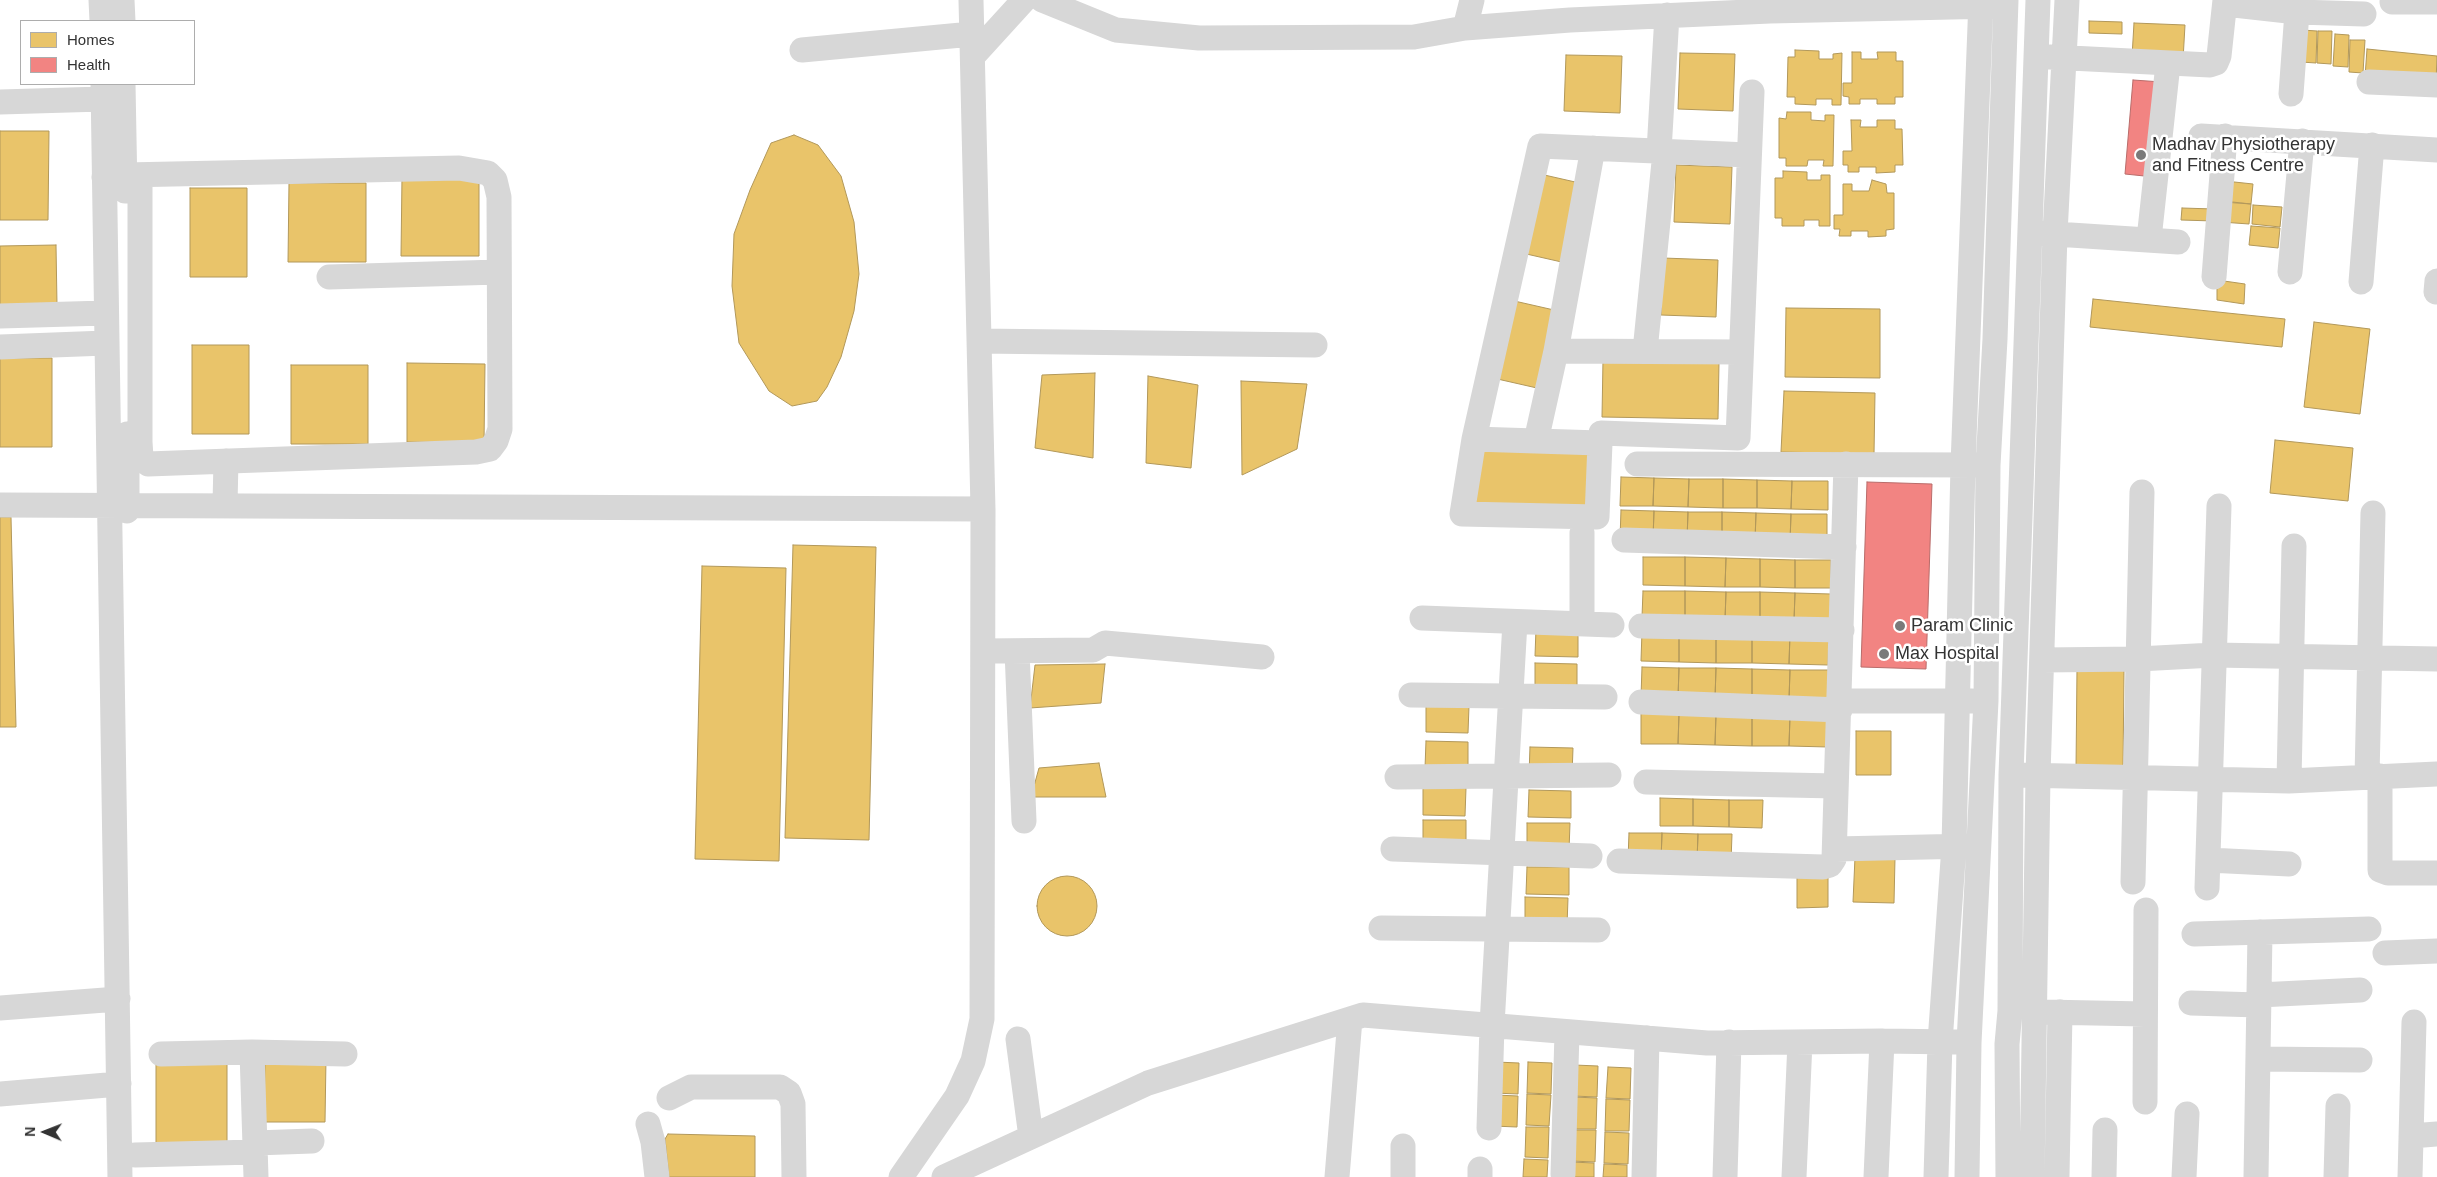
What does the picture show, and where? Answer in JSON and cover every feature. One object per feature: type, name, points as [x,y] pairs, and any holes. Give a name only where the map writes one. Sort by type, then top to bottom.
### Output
[{"type":"street","points":[[102,0],[102,20]]},
{"type":"street","points":[[122,0],[123,20]]},
{"type":"street","points":[[901,1177],[957,1096],[973,1061],[982,1019],[983,509],[971,0]]},
{"type":"street","points":[[802,50],[972,45],[1024,0]]},
{"type":"street","points":[[1042,0],[1116,30],[1199,38],[1414,37],[1573,10],[1659,15],[1770,5],[2006,3],[2067,6],[2066,58],[2055,234],[2038,775],[2022,1012],[2007,1044],[2008,1177]]},
{"type":"street","points":[[1465,28],[1472,0]]},
{"type":"street","points":[[2035,56],[2204,66],[2216,63],[2219,56],[2225,2],[2297,12],[2364,14]]},
{"type":"street","points":[[2392,2],[2437,2]]},
{"type":"street","points":[[1967,1177],[1969,1043],[1966,846],[1956,773],[1963,465],[1981,3]]},
{"type":"street","points":[[1936,1177],[1940,1042],[1966,846],[1982,774],[1986,701],[1988,465],[1995,339],[2006,3]]},
{"type":"street","points":[[2032,1177],[2022,1012],[2012,775],[2038,5]]},
{"type":"street","points":[[2291,94],[2297,12]]},
{"type":"street","points":[[1645,351],[1656,151],[1656,68],[1659,15]]},
{"type":"street","points":[[2149,239],[2168,64]]},
{"type":"street","points":[[2369,82],[2437,86]]},
{"type":"street","points":[[120,1177],[118,999],[119,504],[123,85]]},
{"type":"street","points":[[0,102],[103,92],[123,176],[141,456],[148,464],[476,452],[490,449],[496,441],[500,429],[498,187],[488,172],[458,168],[123,176]]},
{"type":"street","points":[[1748,155],[1540,146],[1474,440],[1462,514],[1597,517],[1601,433],[1738,438],[1752,92]]},
{"type":"street","points":[[2214,277],[2213,136],[2437,150]]},
{"type":"street","points":[[2290,272],[2302,141]]},
{"type":"street","points":[[2361,282],[2372,146]]},
{"type":"street","points":[[1536,441],[1556,351],[1593,148]]},
{"type":"street","points":[[123,176],[106,314],[106,343],[119,504],[136,1166],[255,1148],[312,1142]]},
{"type":"street","points":[[2030,232],[2178,242]]},
{"type":"street","points":[[329,277],[499,272]]},
{"type":"street","points":[[0,316],[106,314]]},
{"type":"street","points":[[979,341],[1315,345]]},
{"type":"street","points":[[0,347],[106,343]]},
{"type":"street","points":[[1556,351],[1741,352]]},
{"type":"street","points":[[1474,440],[1600,443]]},
{"type":"street","points":[[225,504],[226,462]]},
{"type":"street","points":[[1637,464],[1988,465]]},
{"type":"street","points":[[1619,861],[1823,867],[1830,865],[1834,859],[1836,849],[1836,786],[1840,706],[1846,464]]},
{"type":"street","points":[[2134,882],[2142,492]]},
{"type":"street","points":[[0,505],[225,504],[983,509]]},
{"type":"street","points":[[2207,888],[2219,506]]},
{"type":"street","points":[[2373,513],[2370,658],[2374,776],[2380,870],[2388,873],[2437,873]]},
{"type":"street","points":[[1582,533],[1582,624]]},
{"type":"street","points":[[1624,540],[1844,547]]},
{"type":"street","points":[[2289,781],[2294,546]]},
{"type":"street","points":[[1422,618],[1612,625]]},
{"type":"street","points":[[1488,1128],[1510,696],[1516,622]]},
{"type":"street","points":[[1642,626],[1842,630]]},
{"type":"street","points":[[983,651],[1093,650],[1105,643],[1262,658]]},
{"type":"street","points":[[1017,651],[1024,821]]},
{"type":"street","points":[[2042,660],[2138,659],[2214,655],[2437,659]]},
{"type":"street","points":[[1411,695],[1605,697]]},
{"type":"street","points":[[1641,702],[1840,706],[1957,700],[1986,701]]},
{"type":"street","points":[[1956,773],[2289,781],[2437,774]]},
{"type":"street","points":[[1397,777],[1609,775]]},
{"type":"street","points":[[1646,782],[1836,786]]},
{"type":"street","points":[[1836,849],[1966,846]]},
{"type":"street","points":[[1392,849],[1503,855],[1590,856]]},
{"type":"street","points":[[2208,860],[2289,864]]},
{"type":"street","points":[[2145,1102],[2146,910]]},
{"type":"street","points":[[1381,928],[1598,930]]},
{"type":"street","points":[[2194,934],[2369,929]]},
{"type":"street","points":[[2256,1177],[2260,932]]},
{"type":"street","points":[[2385,953],[2437,951]]},
{"type":"street","points":[[2191,1003],[2259,1000],[2360,990]]},
{"type":"street","points":[[0,1008],[118,999]]},
{"type":"street","points":[[2022,1012],[2145,1014]]},
{"type":"street","points":[[2056,1177],[2060,1012]]},
{"type":"street","points":[[944,1177],[1148,1082],[1363,1015],[1648,1038],[1729,1042],[1882,1040],[1969,1043]]},
{"type":"street","points":[[1337,1177],[1350,1019]]},
{"type":"street","points":[[2410,1177],[2414,1022]]},
{"type":"street","points":[[1563,1174],[1567,1032]]},
{"type":"street","points":[[1644,1177],[1648,1038]]},
{"type":"street","points":[[1018,1039],[1031,1137]]},
{"type":"street","points":[[1876,1177],[1882,1040]]},
{"type":"street","points":[[1725,1177],[1729,1042]]},
{"type":"street","points":[[1794,1177],[1800,1042]]},
{"type":"street","points":[[252,1052],[256,1177]]},
{"type":"street","points":[[161,1054],[252,1052],[345,1054]]},
{"type":"street","points":[[2259,1059],[2360,1060]]},
{"type":"street","points":[[0,1094],[119,1084]]},
{"type":"street","points":[[670,1098],[691,1087],[780,1087],[789,1093],[793,1104],[794,1177]]},
{"type":"street","points":[[2336,1177],[2338,1106]]},
{"type":"street","points":[[2184,1177],[2187,1114]]},
{"type":"street","points":[[648,1124],[653,1142],[657,1177]]},
{"type":"street","points":[[2104,1177],[2106,1130]]},
{"type":"street","points":[[2411,1136],[2437,1134]]},
{"type":"street","points":[[1402,1177],[1403,1146]]},
{"type":"building: Homes","points":[[2089,21],[2122,22],[2122,34],[2089,33]]},
{"type":"building: Homes","points":[[2134,23],[2185,25],[2183,60],[2132,57]]},
{"type":"building: Homes","points":[[2302,30],[2317,31],[2316,63],[2301,62]]},
{"type":"building: Homes","points":[[2318,31],[2332,31],[2331,64],[2317,63]]},
{"type":"building: Homes","points":[[2335,34],[2349,35],[2348,67],[2333,66]]},
{"type":"building: Homes","points":[[2350,40],[2365,40],[2363,73],[2349,72]]},
{"type":"building: Homes","points":[[2367,49],[2437,56],[2436,83],[2365,77]]},
{"type":"building: Homes","points":[[1795,50],[1819,51],[1819,59],[1833,59],[1833,54],[1842,53],[1841,105],[1832,105],[1832,99],[1816,99],[1816,105],[1795,104],[1795,97],[1787,97],[1788,57],[1795,57]]},
{"type":"building: Homes","points":[[1852,52],[1861,52],[1861,59],[1878,59],[1877,52],[1896,52],[1896,61],[1903,61],[1903,97],[1895,97],[1895,104],[1877,104],[1877,99],[1860,99],[1860,104],[1849,104],[1849,97],[1843,96],[1843,83],[1852,83]]},
{"type":"building: Homes","points":[[1680,53],[1735,54],[1733,111],[1678,109]]},
{"type":"building: Homes","points":[[1566,55],[1622,56],[1620,113],[1564,111]]},
{"type":"building: Homes","points":[[1787,112],[1811,112],[1811,120],[1825,121],[1825,115],[1834,115],[1833,166],[1823,166],[1824,160],[1808,160],[1807,166],[1786,166],[1786,158],[1779,158],[1779,118],[1786,119]]},
{"type":"building: Homes","points":[[1851,120],[1861,120],[1860,127],[1877,127],[1877,120],[1895,120],[1895,129],[1902,129],[1903,165],[1895,165],[1895,172],[1876,173],[1876,167],[1859,167],[1859,172],[1848,172],[1848,165],[1843,165],[1843,151],[1852,151]]},
{"type":"building: Homes","points":[[0,131],[49,131],[48,220],[0,220]]},
{"type":"building: Homes","points":[[794,135],[818,145],[841,176],[854,222],[859,274],[854,311],[841,357],[827,387],[817,401],[792,406],[769,391],[739,343],[732,286],[734,234],[750,190],[771,143]]},
{"type":"building: Homes","points":[[1676,165],[1732,167],[1730,224],[1674,222]]},
{"type":"building: Homes","points":[[1783,171],[1807,172],[1807,180],[1821,180],[1821,175],[1830,175],[1830,226],[1819,226],[1819,220],[1804,220],[1804,226],[1782,226],[1782,218],[1775,218],[1775,178],[1783,178]]},
{"type":"building: Homes","points":[[1540,174],[1584,184],[1566,263],[1522,253]]},
{"type":"building: Homes","points":[[402,177],[479,177],[479,256],[401,256]]},
{"type":"building: Homes","points":[[1872,180],[1886,184],[1887,193],[1894,193],[1894,229],[1886,230],[1886,236],[1868,237],[1868,231],[1851,231],[1851,236],[1839,236],[1840,229],[1834,229],[1834,215],[1843,215],[1843,184],[1852,184],[1852,191],[1869,191]]},
{"type":"building: Homes","points":[[2225,181],[2253,184],[2251,204],[2223,201]]},
{"type":"building: Homes","points":[[289,183],[366,183],[366,262],[288,262]]},
{"type":"building: Homes","points":[[190,188],[247,188],[247,277],[190,277]]},
{"type":"building: Homes","points":[[2223,202],[2251,204],[2249,224],[2221,222]]},
{"type":"building: Homes","points":[[2253,205],[2282,207],[2280,227],[2252,224]]},
{"type":"building: Homes","points":[[2182,208],[2214,209],[2214,221],[2181,220]]},
{"type":"building: Homes","points":[[2251,226],[2280,228],[2278,248],[2249,245]]},
{"type":"building: Homes","points":[[56,245],[57,305],[0,306],[0,246]]},
{"type":"building: Homes","points":[[1663,258],[1718,260],[1716,317],[1661,315]]},
{"type":"building: Homes","points":[[2217,280],[2245,284],[2244,304],[2217,300]]},
{"type":"building: Homes","points":[[2093,299],[2285,319],[2282,347],[2090,327]]},
{"type":"building: Homes","points":[[1510,300],[1554,310],[1537,388],[1493,378]]},
{"type":"building: Homes","points":[[1786,308],[1880,309],[1880,378],[1785,377]]},
{"type":"building: Homes","points":[[2314,322],[2370,329],[2360,414],[2304,407]]},
{"type":"building: Homes","points":[[192,345],[249,345],[249,434],[192,434]]},
{"type":"building: Homes","points":[[0,358],[52,358],[52,447],[0,447]]},
{"type":"building: Homes","points":[[1603,360],[1719,362],[1718,419],[1602,417]]},
{"type":"building: Homes","points":[[407,363],[485,364],[484,443],[407,442]]},
{"type":"building: Homes","points":[[291,365],[368,365],[368,444],[291,444]]},
{"type":"building: Homes","points":[[1095,373],[1093,458],[1035,448],[1042,375]]},
{"type":"building: Homes","points":[[1148,376],[1198,385],[1191,468],[1146,463]]},
{"type":"building: Homes","points":[[1241,381],[1307,384],[1297,449],[1242,475]]},
{"type":"building: Homes","points":[[1784,391],[1875,393],[1874,454],[1781,452]]},
{"type":"building: Homes","points":[[2275,440],[2353,448],[2348,501],[2270,493]]},
{"type":"building: Homes","points":[[1476,450],[1592,452],[1590,509],[1474,507]]},
{"type":"building: Homes","points":[[1621,477],[1654,478],[1653,506],[1620,506]]},
{"type":"building: Homes","points":[[1654,478],[1689,479],[1688,507],[1653,506]]},
{"type":"building: Homes","points":[[1689,479],[1723,479],[1723,508],[1688,507]]},
{"type":"building: Homes","points":[[1723,479],[1757,480],[1757,508],[1723,508]]},
{"type":"building: Homes","points":[[1757,480],[1792,481],[1791,509],[1757,508]]},
{"type":"building: Homes","points":[[1792,481],[1828,481],[1828,510],[1791,509]]},
{"type":"building: Homes","points":[[1621,510],[1654,511],[1653,539],[1620,539]]},
{"type":"building: Homes","points":[[1654,511],[1688,512],[1687,540],[1653,539]]},
{"type":"building: Homes","points":[[1688,512],[1722,512],[1722,541],[1687,540]]},
{"type":"building: Homes","points":[[1722,512],[1756,513],[1755,541],[1722,541]]},
{"type":"building: Homes","points":[[1756,513],[1791,514],[1790,542],[1755,541]]},
{"type":"building: Homes","points":[[1791,514],[1827,514],[1827,542],[1790,542]]},
{"type":"building: Homes","points":[[0,517],[11,517],[16,727],[0,727]]},
{"type":"building: Homes","points":[[793,545],[876,547],[869,840],[785,838]]},
{"type":"building: Homes","points":[[1643,557],[1685,557],[1685,586],[1643,585]]},
{"type":"building: Homes","points":[[1685,557],[1726,558],[1725,587],[1685,586]]},
{"type":"building: Homes","points":[[1726,558],[1760,559],[1760,587],[1725,587]]},
{"type":"building: Homes","points":[[1760,559],[1795,560],[1795,588],[1760,587]]},
{"type":"building: Homes","points":[[1795,560],[1831,560],[1831,588],[1795,588]]},
{"type":"building: Homes","points":[[702,566],[786,568],[779,861],[695,859]]},
{"type":"building: Homes","points":[[1643,591],[1685,591],[1685,619],[1642,617]]},
{"type":"building: Homes","points":[[1685,591],[1726,592],[1725,620],[1685,619]]},
{"type":"building: Homes","points":[[1726,592],[1760,592],[1760,621],[1725,620]]},
{"type":"building: Homes","points":[[1760,592],[1795,593],[1794,621],[1760,621]]},
{"type":"building: Homes","points":[[1795,593],[1831,594],[1831,622],[1794,621]]},
{"type":"building: Homes","points":[[1536,629],[1578,630],[1578,657],[1535,656]]},
{"type":"building: Homes","points":[[1642,631],[1679,632],[1679,662],[1641,661]]},
{"type":"building: Homes","points":[[1679,632],[1716,633],[1716,663],[1679,662]]},
{"type":"building: Homes","points":[[1716,633],[1752,633],[1752,663],[1716,663]]},
{"type":"building: Homes","points":[[1752,633],[1790,634],[1789,664],[1752,663]]},
{"type":"building: Homes","points":[[1790,634],[1829,634],[1828,665],[1789,664]]},
{"type":"building: Homes","points":[[1535,663],[1577,664],[1577,691],[1535,690]]},
{"type":"building: Homes","points":[[1105,664],[1101,703],[1030,708],[1035,665]]},
{"type":"building: Homes","points":[[1642,667],[1679,668],[1678,698],[1641,697]]},
{"type":"building: Homes","points":[[1679,668],[1716,668],[1715,699],[1678,698]]},
{"type":"building: Homes","points":[[1716,668],[1752,669],[1752,699],[1715,699]]},
{"type":"building: Homes","points":[[1752,669],[1790,670],[1789,700],[1752,699]]},
{"type":"building: Homes","points":[[2077,669],[2124,670],[2123,769],[2076,769]]},
{"type":"building: Homes","points":[[1790,670],[1829,670],[1828,701],[1789,700]]},
{"type":"building: Homes","points":[[1426,705],[1469,706],[1468,733],[1426,732]]},
{"type":"building: Homes","points":[[1641,713],[1679,714],[1678,744],[1641,744]]},
{"type":"building: Homes","points":[[1679,714],[1716,715],[1715,745],[1678,744]]},
{"type":"building: Homes","points":[[1716,715],[1752,715],[1752,746],[1715,745]]},
{"type":"building: Homes","points":[[1752,715],[1790,716],[1789,746],[1752,746]]},
{"type":"building: Homes","points":[[1790,716],[1829,717],[1828,747],[1789,746]]},
{"type":"building: Homes","points":[[1856,731],[1891,731],[1891,775],[1856,775]]},
{"type":"building: Homes","points":[[1426,741],[1468,742],[1468,769],[1425,768]]},
{"type":"building: Homes","points":[[1530,747],[1573,748],[1572,776],[1529,775]]},
{"type":"building: Homes","points":[[1099,763],[1106,797],[1031,797],[1039,768]]},
{"type":"building: Homes","points":[[1423,787],[1466,788],[1465,816],[1423,815]]},
{"type":"building: Homes","points":[[1529,790],[1571,791],[1571,818],[1528,817]]},
{"type":"building: Homes","points":[[1660,798],[1693,799],[1693,826],[1660,826]]},
{"type":"building: Homes","points":[[1693,799],[1729,800],[1729,827],[1693,826]]},
{"type":"building: Homes","points":[[1729,800],[1763,800],[1762,828],[1729,827]]},
{"type":"building: Homes","points":[[1423,820],[1466,820],[1466,848],[1423,847]]},
{"type":"building: Homes","points":[[1527,823],[1570,823],[1569,851],[1527,850]]},
{"type":"building: Homes","points":[[1629,833],[1662,833],[1661,861],[1628,860]]},
{"type":"building: Homes","points":[[1662,833],[1698,834],[1697,861],[1661,861]]},
{"type":"building: Homes","points":[[1698,834],[1732,834],[1731,862],[1697,861]]},
{"type":"building: Homes","points":[[1855,857],[1895,858],[1894,903],[1853,902]]},
{"type":"building: Homes","points":[[1527,867],[1569,867],[1569,895],[1526,894]]},
{"type":"building: Homes","points":[[1067,876],[1084,881],[1092,889],[1097,906],[1092,923],[1084,931],[1067,936],[1050,931],[1042,923],[1037,906],[1042,889],[1050,881]]},
{"type":"building: Homes","points":[[1797,876],[1828,876],[1828,907],[1797,908]]},
{"type":"building: Homes","points":[[1525,897],[1568,898],[1567,926],[1525,925]]},
{"type":"building: Homes","points":[[265,1058],[326,1058],[325,1122],[264,1122]]},
{"type":"building: Homes","points":[[227,1061],[227,1142],[156,1143],[156,1062]]},
{"type":"building: Homes","points":[[1496,1062],[1519,1063],[1518,1094],[1494,1093]]},
{"type":"building: Homes","points":[[1528,1062],[1552,1063],[1551,1094],[1527,1093]]},
{"type":"building: Homes","points":[[1574,1065],[1598,1066],[1597,1097],[1573,1096]]},
{"type":"building: Homes","points":[[1608,1067],[1631,1068],[1630,1099],[1606,1098]]},
{"type":"building: Homes","points":[[1527,1094],[1551,1095],[1549,1126],[1526,1125]]},
{"type":"building: Homes","points":[[1495,1095],[1518,1096],[1517,1127],[1493,1126]]},
{"type":"building: Homes","points":[[1573,1097],[1597,1098],[1596,1129],[1572,1129]]},
{"type":"building: Homes","points":[[1606,1099],[1630,1100],[1629,1131],[1605,1131]]},
{"type":"building: Homes","points":[[1526,1127],[1549,1127],[1548,1158],[1525,1157]]},
{"type":"building: Homes","points":[[1572,1130],[1596,1130],[1595,1162],[1571,1161]]},
{"type":"building: Homes","points":[[1605,1132],[1629,1133],[1628,1164],[1604,1163]]},
{"type":"building: Homes","points":[[668,1134],[755,1136],[755,1177],[669,1177],[665,1139]]},
{"type":"building: Homes","points":[[1524,1159],[1548,1160],[1547,1177],[1523,1177]]},
{"type":"building: Homes","points":[[1571,1162],[1594,1163],[1594,1177],[1570,1177]]},
{"type":"building: Homes","points":[[1604,1164],[1627,1165],[1627,1177],[1603,1177]]},
{"type":"building: Health","points":[[2133,80],[2162,82],[2154,177],[2125,174]]},
{"type":"building: Health","points":[[1867,482],[1932,484],[1926,669],[1861,667]]},
{"type":"place","name":"Madhav Physiotherapy and Fitness Centre","points":[[2141,155]]},
{"type":"place","name":"Param Clinic","points":[[1900,626]]},
{"type":"place","name":"Max Hospital","points":[[1884,654]]}]
